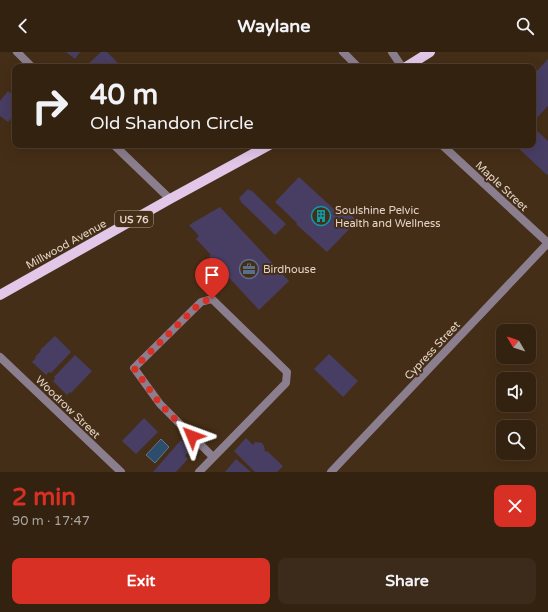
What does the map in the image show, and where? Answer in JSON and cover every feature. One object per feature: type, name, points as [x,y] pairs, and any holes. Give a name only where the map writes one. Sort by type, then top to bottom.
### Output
[{"type":"main road","points":[[411,64],[430,52]]},
{"type":"main road","name":"Millwood Avenue","points":[[0,295],[264,148]]},
{"type":"street","points":[[17,52],[29,64]]},
{"type":"street","points":[[342,52],[355,64]]},
{"type":"street","points":[[392,52],[400,64]]},
{"type":"street","points":[[117,148],[170,199]]},
{"type":"street","name":"Maple Street","points":[[445,148],[548,243]]},
{"type":"street","name":"Cypress Street","points":[[331,472],[548,243]]},
{"type":"street","points":[[198,472],[213,457],[286,383],[287,372],[212,299],[201,302],[134,368],[160,404],[213,457]]},
{"type":"street","name":"Woodrow Street","points":[[0,357],[121,472]]},
{"type":"water","points":[[161,439],[169,447],[155,463],[146,455]]},
{"type":"building","points":[[66,52],[80,52],[75,59]]},
{"type":"building","points":[[101,52],[107,52],[119,64],[88,64]]},
{"type":"building","points":[[548,59],[548,106],[536,119],[536,72]]},
{"type":"building","points":[[8,91],[12,94],[12,117],[8,122],[0,116],[0,101]]},
{"type":"building","points":[[536,130],[548,141],[547,175],[518,148],[536,148]]},
{"type":"building","name":"Soulshine Pelvic Health and Wellness","points":[[299,177],[336,211],[341,205],[357,221],[327,252],[296,224],[297,223],[275,202]]},
{"type":"building","points":[[248,189],[251,190],[286,224],[275,235],[241,202],[239,198]]},
{"type":"building","name":"Birdhouse","points":[[220,207],[289,281],[259,310],[209,256],[211,255],[196,239],[199,236],[189,225]]},
{"type":"building","points":[[55,336],[71,352],[51,373],[49,372],[46,375],[32,362],[41,351],[40,350]]},
{"type":"building","points":[[329,354],[358,381],[343,397],[314,369]]},
{"type":"building","points":[[75,355],[92,371],[71,393],[70,392],[67,395],[53,381],[55,379],[54,377]]},
{"type":"building","points":[[144,418],[158,432],[136,454],[122,441]]},
{"type":"building","points":[[246,438],[253,445],[255,442],[262,443],[265,451],[267,451],[283,466],[277,472],[255,472],[234,451]]},
{"type":"building","points":[[181,440],[191,448],[185,456],[188,459],[176,472],[153,472]]},
{"type":"building","points":[[236,459],[251,472],[225,472]]},
{"type":"place","name":"Soulshine Pelvic Health and Wellness","points":[[321,216]]},
{"type":"place","name":"Birdhouse","points":[[249,269]]},
{"type":"route","points":[[192,436],[160,404],[134,368],[201,302],[212,299]]}]
